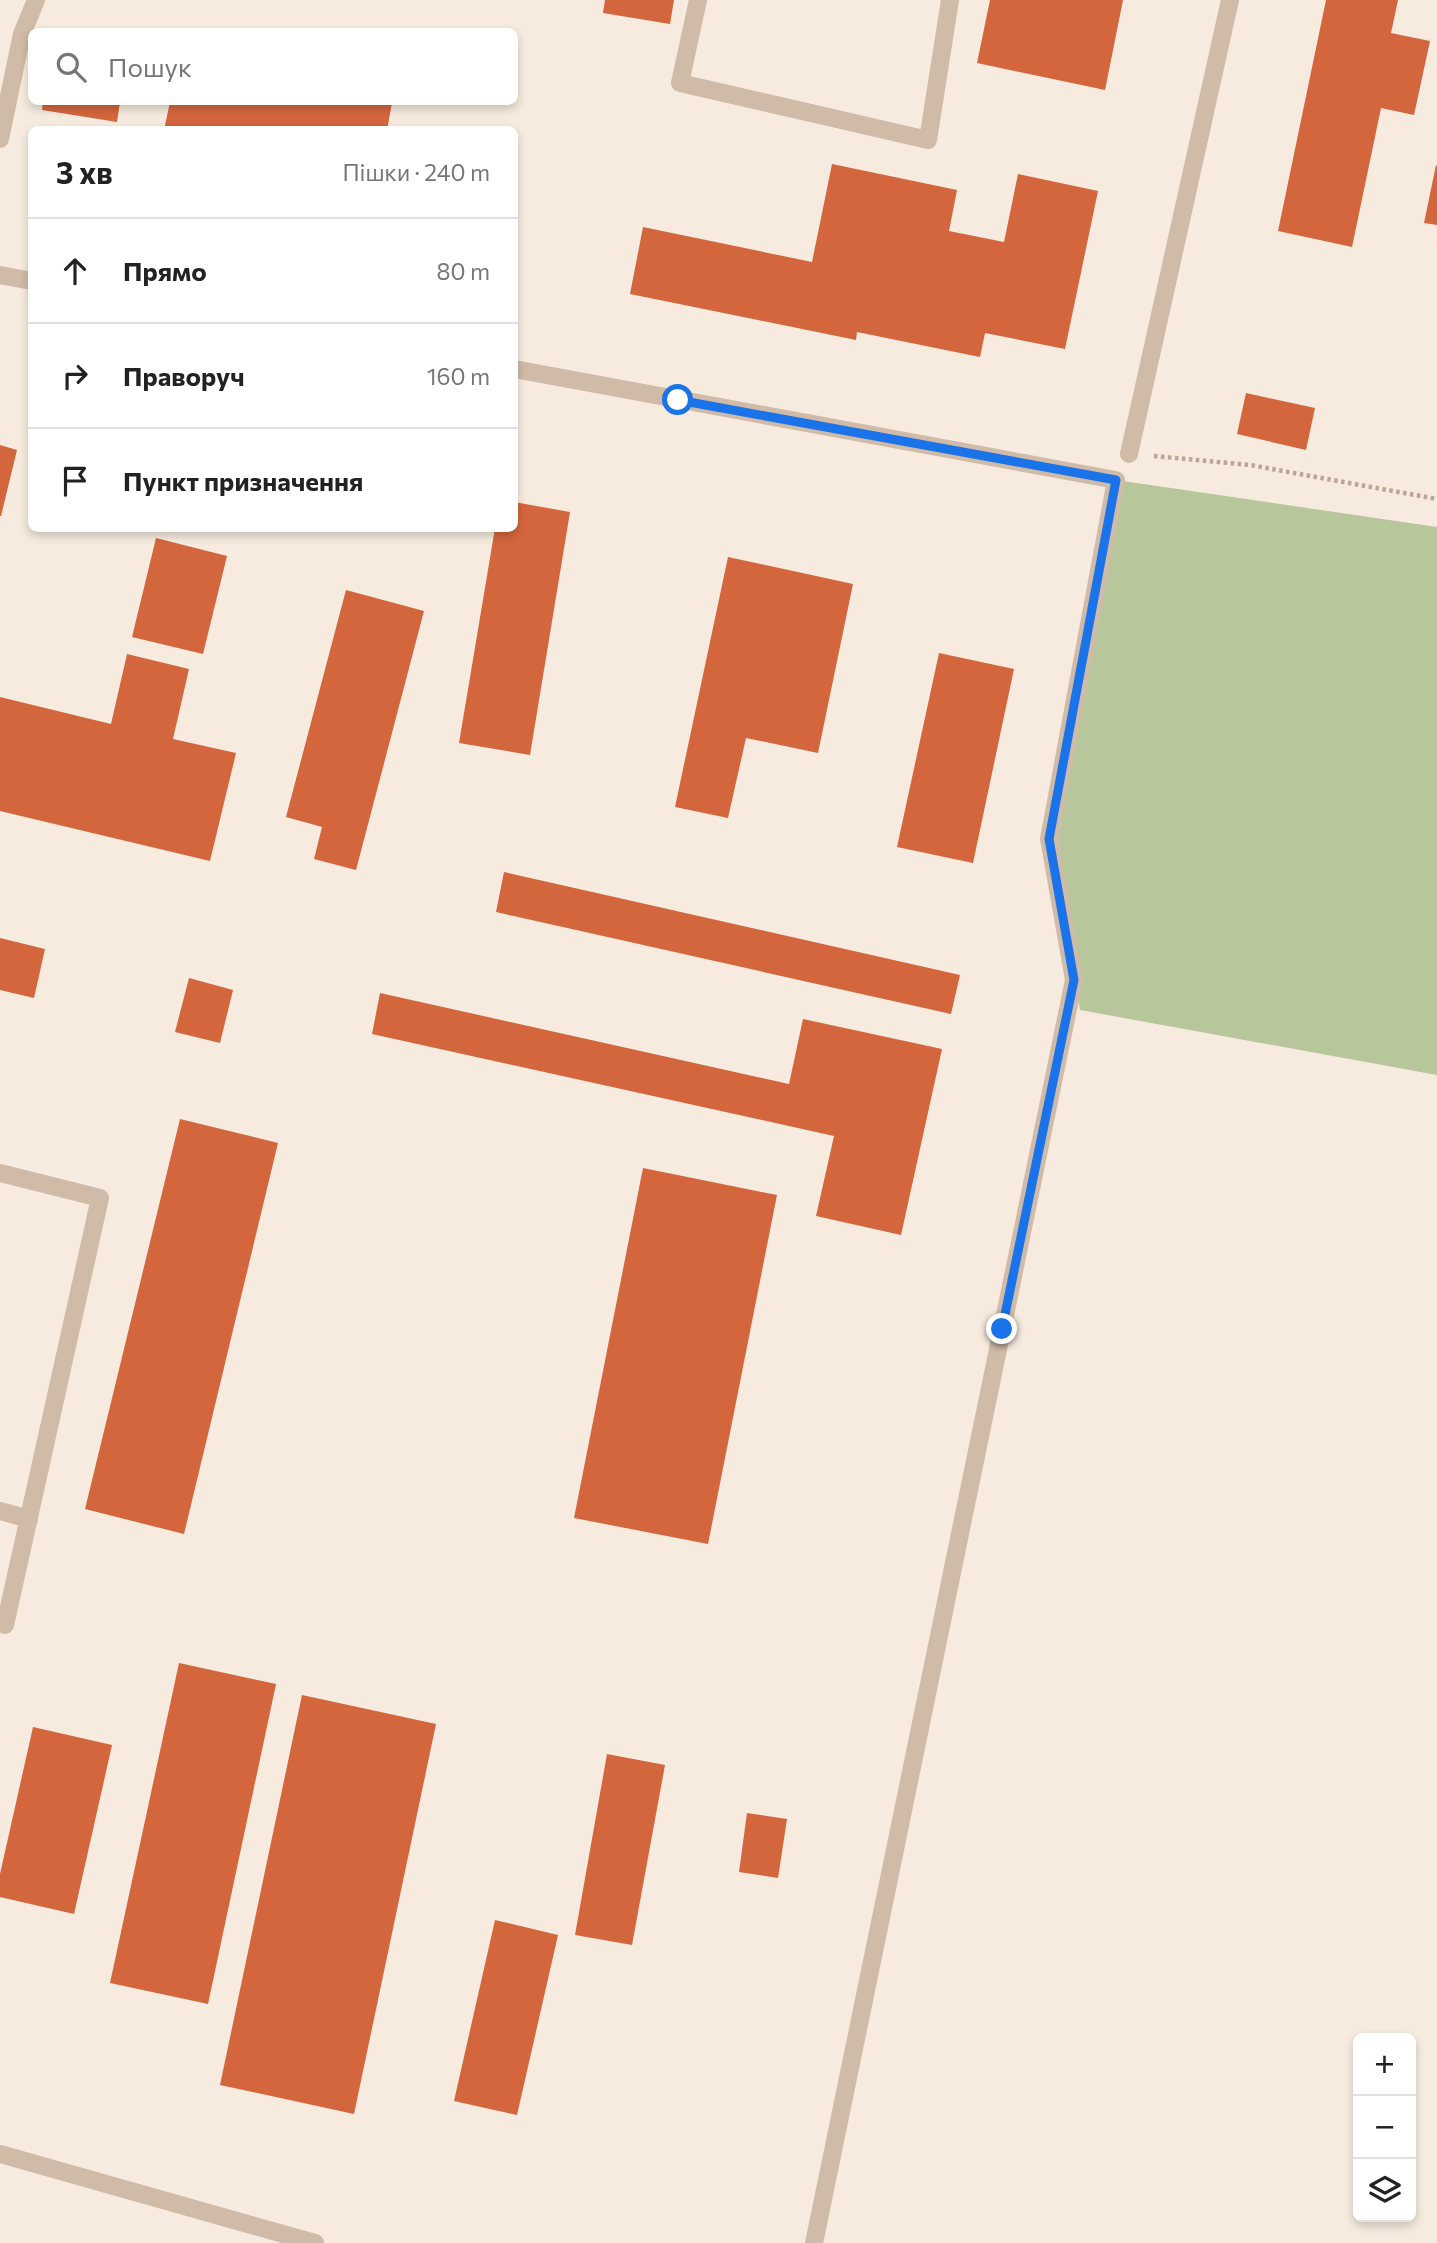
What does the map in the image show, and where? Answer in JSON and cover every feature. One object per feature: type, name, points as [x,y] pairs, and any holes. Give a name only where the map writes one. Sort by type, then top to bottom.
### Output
[{"type":"lane","points":[[0,139],[22,34],[36,0]]},
{"type":"lane","points":[[698,0],[680,83],[928,140],[950,0]]},
{"type":"lane","points":[[1129,454],[1230,0]]},
{"type":"lane","points":[[0,275],[28,280]]},
{"type":"lane","points":[[518,370],[1116,480],[1049,839],[1074,980],[814,2243]]},
{"type":"lane","points":[[0,1173],[100,1198],[5,1625]]},
{"type":"lane","points":[[0,1511],[29,1519]]},
{"type":"lane","points":[[0,2154],[314,2243]]},
{"type":"path","points":[[1129,454],[1250,465],[1437,499]]},
{"type":"green space","points":[[1116,480],[1437,527],[1437,1075],[1080,1010],[1050,839]]},
{"type":"building","points":[[605,0],[674,0],[670,24],[603,13]]},
{"type":"building","points":[[990,0],[1123,0],[1105,90],[977,63]]},
{"type":"building","points":[[1326,0],[1398,0],[1391,33],[1430,41],[1414,115],[1381,108],[1352,247],[1278,231]]},
{"type":"building","points":[[43,105],[120,105],[117,122],[42,110]]},
{"type":"building","points":[[169,105],[392,105],[388,126],[165,126]]},
{"type":"building","points":[[832,164],[957,190],[949,231],[1004,242],[1018,174],[1098,191],[1065,349],[985,333],[980,357],[857,332],[856,340],[630,294],[643,227],[812,262]]},
{"type":"building","points":[[1437,166],[1437,225],[1424,223]]},
{"type":"building","points":[[1246,393],[1315,408],[1306,450],[1237,434]]},
{"type":"building","points":[[0,445],[17,450],[1,516],[0,516]]},
{"type":"building","points":[[518,503],[570,512],[530,755],[459,743],[494,532],[518,532]]},
{"type":"building","points":[[156,538],[227,556],[203,654],[132,637]]},
{"type":"building","points":[[728,557],[853,584],[818,753],[746,738],[728,818],[675,807]]},
{"type":"building","points":[[346,590],[424,611],[356,870],[314,859],[322,827],[286,817]]},
{"type":"building","points":[[939,653],[1014,669],[973,863],[897,847]]},
{"type":"building","points":[[127,654],[189,669],[173,739],[236,753],[210,861],[0,811],[0,697],[111,724]]},
{"type":"building","points":[[504,872],[960,975],[951,1014],[496,912]]},
{"type":"building","points":[[0,938],[45,949],[34,998],[0,990]]},
{"type":"building","points":[[189,978],[233,990],[220,1043],[175,1032]]},
{"type":"building","points":[[380,993],[789,1084],[803,1019],[942,1049],[901,1235],[816,1216],[834,1136],[372,1034]]},
{"type":"building","points":[[180,1119],[278,1143],[184,1534],[85,1509]]},
{"type":"building","points":[[643,1168],[777,1195],[708,1544],[574,1518]]},
{"type":"building","points":[[179,1663],[276,1684],[208,2004],[110,1983]]},
{"type":"building","points":[[302,1695],[436,1724],[354,2114],[220,2085]]},
{"type":"building","points":[[33,1727],[112,1745],[74,1914],[0,1897],[0,1874]]},
{"type":"building","points":[[607,1754],[665,1765],[632,1945],[575,1935]]},
{"type":"building","points":[[747,1813],[787,1819],[778,1878],[739,1872]]},
{"type":"building","points":[[495,1920],[558,1935],[517,2115],[454,2101]]},
{"type":"route","points":[[678,400],[1116,480],[1049,839],[1074,980],[1002,1329]]}]
